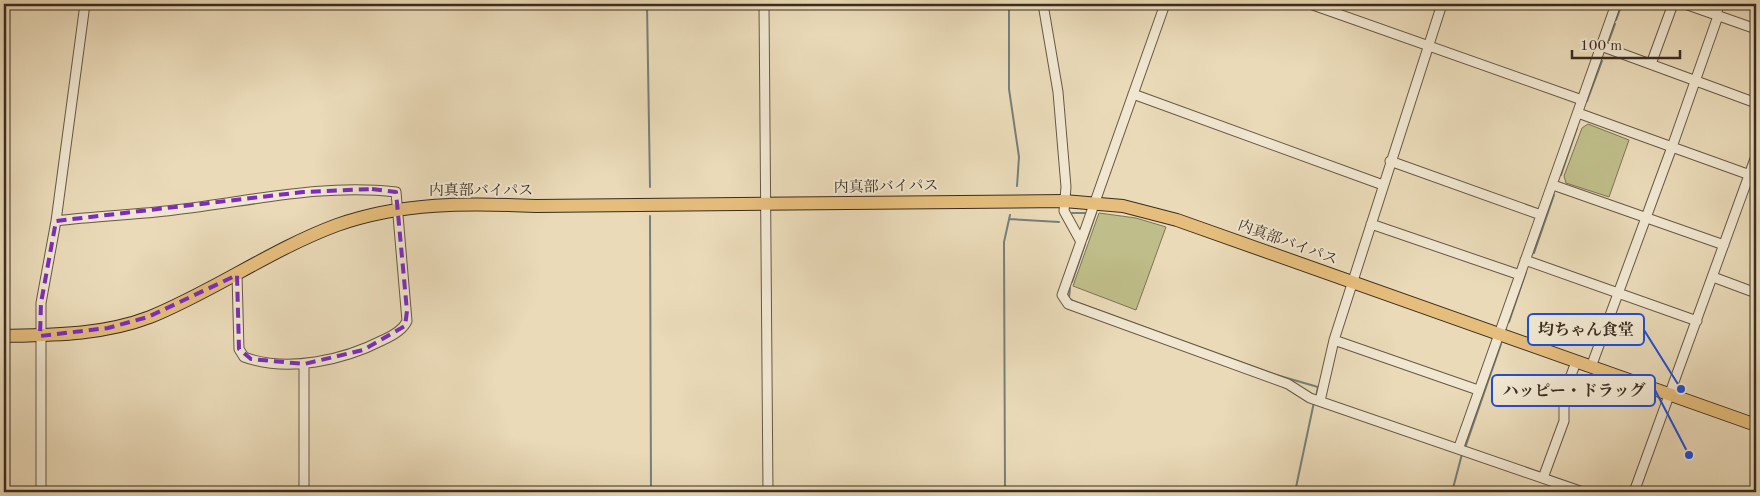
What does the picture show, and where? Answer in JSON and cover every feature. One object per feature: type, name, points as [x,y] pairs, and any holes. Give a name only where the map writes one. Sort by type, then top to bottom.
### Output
[{"type":"highway","name":"内真部バイパス","points":[[4,336],[40,336],[108,328],[148,317],[337,226],[398,209],[473,204],[536,206],[1064,201],[1122,206],[1177,220],[1756,425]]},
{"type":"street","points":[[42,492],[41,303],[56,221],[85,4]]},
{"type":"street","points":[[764,4],[768,492]]},
{"type":"street","points":[[1044,4],[1058,92],[1065,162],[1064,211],[1080,240]]},
{"type":"street","points":[[1165,4],[1062,295],[1068,304],[1288,384],[1301,393],[1320,401],[1583,492]]},
{"type":"street","points":[[1310,4],[1582,100]]},
{"type":"street","points":[[1320,401],[1334,340],[1442,4]]},
{"type":"street","points":[[1459,448],[1616,4]]},
{"type":"street","points":[[1651,64],[1673,4]]},
{"type":"street","points":[[1685,4],[1756,29]]},
{"type":"street","points":[[1591,367],[1672,147],[1717,15],[1719,4]]},
{"type":"street","points":[[1601,46],[1756,103]]},
{"type":"street","points":[[1133,94],[1383,185]]},
{"type":"street","points":[[1578,113],[1750,175]]},
{"type":"street","points":[[1634,492],[1756,156]]},
{"type":"street","points":[[1390,162],[1541,215]]},
{"type":"street","points":[[1553,184],[1724,245]]},
{"type":"street","points":[[56,221],[174,210],[294,193],[372,189],[396,192],[407,312],[405,326],[363,350],[304,364],[251,359],[240,354],[237,275]]},
{"type":"street","points":[[1371,224],[1520,275]]},
{"type":"street","points":[[1525,260],[1697,321]]},
{"type":"street","points":[[1713,277],[1756,292]]},
{"type":"street","points":[[1334,340],[1478,390]]},
{"type":"street","points":[[1543,478],[1564,421],[1564,394],[1576,362]]},
{"type":"street","points":[[304,364],[304,492]]},
{"type":"highlighted area","points":[[372,189],[396,192],[407,311],[405,326],[363,350],[304,364],[251,359],[239,349],[237,275],[148,317],[108,328],[40,336],[41,303],[56,221],[303,192]]},
{"type":"shaded area","points":[[1588,124],[1629,140],[1609,197],[1566,183],[1564,176],[1582,128]]},
{"type":"shaded area","points":[[1099,213],[1136,218],[1166,227],[1136,310],[1073,286]]},
{"type":"waterway","points":[[647,4],[650,187]]},
{"type":"waterway","points":[[1009,4],[1009,89],[1019,157],[1017,186]]},
{"type":"waterway","points":[[1616,20],[1622,4]]},
{"type":"waterway","points":[[1608,43],[1615,24]]},
{"type":"waterway","points":[[1587,101],[1602,61]]},
{"type":"waterway","points":[[1561,175],[1577,128]]},
{"type":"waterway","points":[[1534,253],[1554,195]]},
{"type":"waterway","points":[[1072,213],[1088,213]]},
{"type":"waterway","points":[[1087,239],[1096,213]]},
{"type":"waterway","points":[[1005,492],[1004,242],[1010,215]]},
{"type":"waterway","points":[[650,216],[651,492]]},
{"type":"waterway","points":[[1009,219],[1059,222]]},
{"type":"waterway","points":[[1072,282],[1085,244]]},
{"type":"waterway","points":[[1509,322],[1526,272]]},
{"type":"waterway","points":[[1070,288],[1069,298],[1073,301],[1163,334]]},
{"type":"waterway","points":[[1465,448],[1501,344]]},
{"type":"waterway","points":[[1195,346],[1273,374],[1318,387],[1316,397]]},
{"type":"waterway","points":[[1295,492],[1314,402]]},
{"type":"waterway","points":[[1452,492],[1462,454]]},
{"type":"place","name":"均ちゃん食堂","points":[[1681,389]]},
{"type":"place","name":"ハッピー・ドラッグ","points":[[1689,455]]}]
